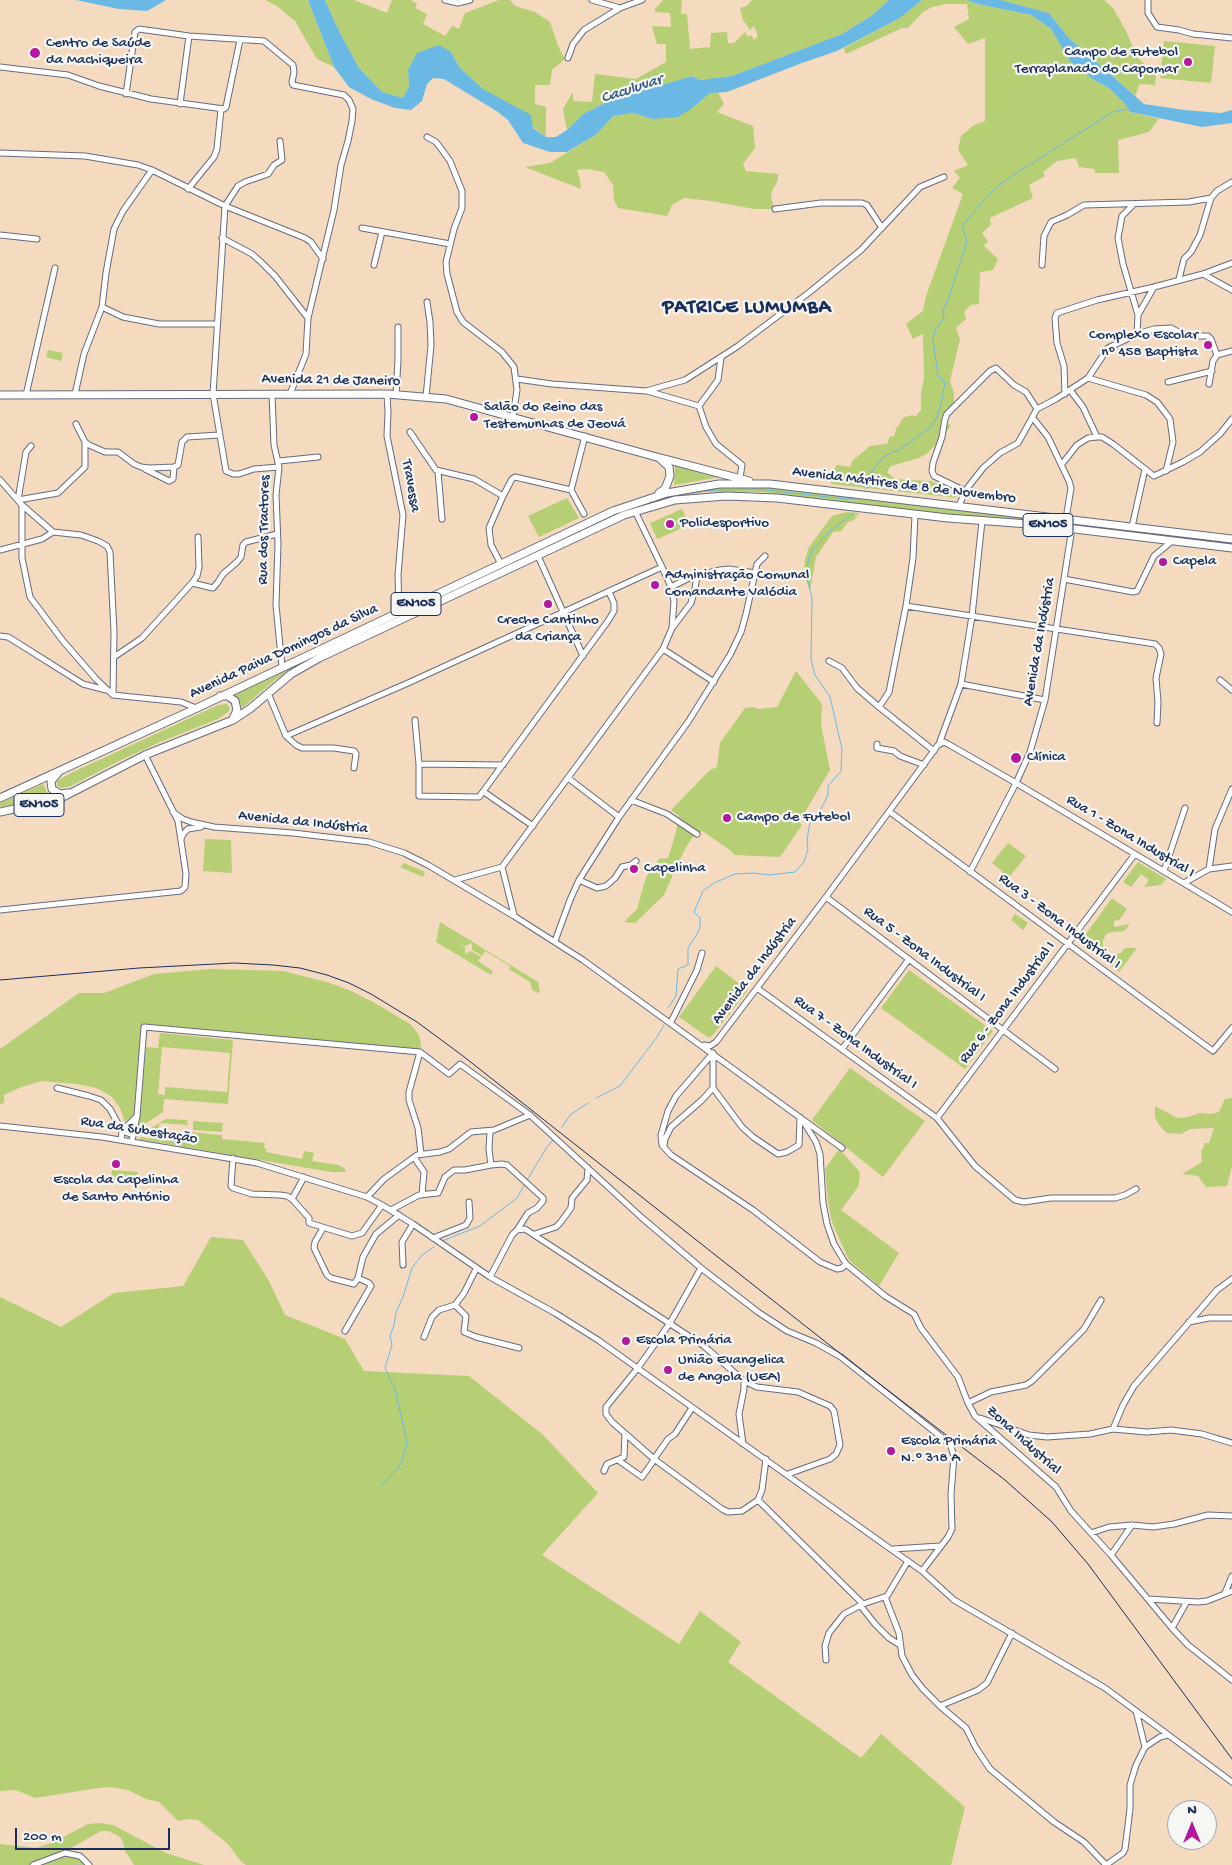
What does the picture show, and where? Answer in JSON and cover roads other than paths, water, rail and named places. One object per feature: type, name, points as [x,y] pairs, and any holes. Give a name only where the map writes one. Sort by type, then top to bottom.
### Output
[{"type":"main road","name":"Avenida 21 de Janeiro","points":[[0,395],[387,394],[446,399],[653,456],[760,483]]},
{"type":"main road","points":[[653,456],[666,464],[670,471],[665,489],[655,496]]},
{"type":"main road","name":"Avenida Mártires de 8 de Novembro","points":[[633,503],[655,496],[706,486],[760,483],[1232,539]]},
{"type":"main road","name":"Avenida Mártires de 8 de Novembro","points":[[635,511],[683,499],[726,496],[777,498],[914,515],[1072,528],[1232,548]]},
{"type":"main road","name":"Avenida Paiva Domingos da Silva","points":[[0,798],[197,708],[633,503]]},
{"type":"main road","name":"Avenida Paiva Domingos da Silva","points":[[0,812],[44,804],[76,792],[145,755],[232,720],[251,708],[291,674],[319,658],[635,511]]},
{"type":"main road","points":[[219,696],[228,696],[235,700],[237,710],[232,720]]},
{"type":"main road","points":[[64,769],[51,781],[52,789],[60,794],[76,792]]},
{"type":"street","points":[[445,0],[458,3],[470,0]]},
{"type":"street","points":[[592,0],[620,8]]},
{"type":"street","points":[[568,58],[574,44],[584,30],[620,8],[642,0]]},
{"type":"street","points":[[1148,0],[1148,13],[1157,27],[1193,34],[1232,38]]},
{"type":"street","points":[[126,94],[136,30],[140,29],[189,36],[264,41],[293,65],[293,85],[344,95],[349,100],[353,109],[352,121],[341,165],[334,210],[308,318],[306,354],[290,394]]},
{"type":"street","points":[[180,104],[189,36]]},
{"type":"street","points":[[0,68],[68,75],[126,94],[221,109],[226,107],[240,40]]},
{"type":"street","points":[[188,189],[214,157],[217,149],[221,109]]},
{"type":"street","points":[[427,137],[436,142],[450,161],[462,192],[462,208],[446,262],[447,274],[457,312],[463,322],[502,352],[514,367],[517,378],[513,416]]},
{"type":"street","points":[[280,141],[282,160],[268,174],[238,186],[225,206],[213,394],[226,471],[240,474],[254,469],[318,457]]},
{"type":"street","points":[[0,153],[85,156],[124,162],[152,170],[225,206],[305,238],[311,242],[323,259]]},
{"type":"street","points":[[75,394],[84,354],[102,307],[106,273],[116,223],[152,170]]},
{"type":"street","points":[[646,391],[685,380],[721,358],[816,287],[861,250],[920,187],[944,177]]},
{"type":"street","points":[[1179,279],[1184,259],[1191,252],[1200,234],[1211,198],[1217,191],[1232,182]]},
{"type":"street","points":[[1042,265],[1044,236],[1051,222],[1084,205],[1189,202],[1211,198]]},
{"type":"street","points":[[775,209],[821,203],[862,203],[867,205],[882,228]]},
{"type":"street","points":[[1132,204],[1122,216],[1118,238],[1130,292],[1138,315],[1137,334]]},
{"type":"street","points":[[362,228],[450,244]]},
{"type":"street","points":[[374,266],[382,232]]},
{"type":"street","points":[[0,234],[37,238]]},
{"type":"street","points":[[222,238],[252,254],[261,262],[275,276],[308,318]]},
{"type":"street","points":[[1097,436],[1083,407],[1068,392],[1064,366],[1057,343],[1056,314],[1079,305],[1203,274],[1232,263]]},
{"type":"street","points":[[26,395],[55,268]]},
{"type":"street","points":[[1203,274],[1232,290]]},
{"type":"street","points":[[1138,315],[1154,287]]},
{"type":"street","points":[[426,397],[431,345],[427,302]]},
{"type":"street","points":[[102,307],[123,317],[159,324],[217,324]]},
{"type":"street","points":[[396,395],[398,327]]},
{"type":"street","points":[[959,506],[965,491],[983,468],[1000,453],[1018,443],[1037,409],[1068,392],[1088,378],[1108,348],[1154,328],[1171,328],[1186,336],[1208,336],[1217,355]]},
{"type":"street","points":[[1209,384],[1212,361],[1217,355],[1232,351]]},
{"type":"street","points":[[699,406],[718,380],[721,358]]},
{"type":"street","points":[[965,491],[934,476],[932,471],[947,414],[990,371],[996,368],[1014,385],[1026,392],[1037,409]]},
{"type":"street","points":[[1168,382],[1212,371]]},
{"type":"street","points":[[517,378],[561,385],[646,391],[699,406]]},
{"type":"street","points":[[1088,378],[1146,395],[1157,402],[1170,419],[1173,442],[1166,471]]},
{"type":"street","name":"Rua dos Tractores","points":[[272,394],[274,445],[279,464],[276,495],[276,605],[282,667]]},
{"type":"street","name":"Travessa","points":[[387,394],[387,436],[403,515],[398,575],[399,612]]},
{"type":"street","points":[[699,406],[706,428],[716,444],[742,465],[740,478]]},
{"type":"street","points":[[1033,418],[1048,437],[1062,464],[1071,488],[1066,519]]},
{"type":"street","points":[[1062,464],[1077,445],[1088,438],[1097,436],[1113,444],[1154,476],[1200,452],[1232,420]]},
{"type":"street","points":[[18,500],[58,492],[85,467],[85,442],[76,424]]},
{"type":"street","points":[[410,432],[438,471],[474,479],[503,496]]},
{"type":"street","points":[[141,467],[174,467],[180,461],[184,439],[187,437],[219,435]]},
{"type":"street","points":[[584,514],[571,490],[585,436]]},
{"type":"street","points":[[85,442],[105,452],[118,452],[141,467],[169,481],[174,479],[174,467]]},
{"type":"street","points":[[18,500],[26,452],[31,446]]},
{"type":"street","points":[[1132,527],[1145,469]]},
{"type":"street","points":[[438,471],[442,520]]},
{"type":"street","points":[[501,564],[491,545],[489,528],[510,481],[515,477],[571,490]]},
{"type":"street","points":[[0,480],[22,505],[53,532],[81,535],[108,546],[110,552],[114,657],[113,695]]},
{"type":"street","points":[[22,505],[21,546],[25,580],[30,598],[63,641],[106,690],[113,695],[181,702],[197,708]]},
{"type":"street","points":[[635,511],[670,587],[674,602],[672,628]]},
{"type":"street","points":[[879,708],[889,692],[906,606],[913,558],[914,515]]},
{"type":"street","name":"Avenida da Indústria","points":[[181,840],[188,828],[214,827],[293,833],[369,842],[404,853],[455,880],[555,941],[702,1045],[710,1046],[716,1042],[826,898],[938,745],[961,684],[972,616],[982,521]]},
{"type":"street","name":"Avenida da Indústria","points":[[970,872],[1016,784],[1030,752],[1045,700],[1072,528]]},
{"type":"street","points":[[0,550],[42,539],[53,532]]},
{"type":"street","points":[[192,583],[213,588],[223,574],[238,562],[243,545],[246,542],[277,534]]},
{"type":"street","points":[[114,657],[142,638],[197,576],[199,566],[198,537]]},
{"type":"street","points":[[1064,579],[1133,592],[1137,591],[1154,556],[1172,540]]},
{"type":"street","points":[[538,556],[583,656]]},
{"type":"street","points":[[555,941],[579,880],[619,817],[688,722],[730,655],[741,632],[757,564],[765,556]]},
{"type":"street","points":[[286,736],[662,568]]},
{"type":"street","points":[[670,587],[697,575],[730,569],[755,573]]},
{"type":"street","points":[[455,880],[502,867],[663,649],[672,628],[691,603],[697,575]]},
{"type":"street","points":[[415,720],[419,764],[419,796],[479,797],[614,611],[614,604],[609,592]]},
{"type":"street","points":[[906,606],[1155,644],[1159,648],[1160,654],[1156,678],[1157,723]]},
{"type":"street","points":[[0,636],[13,640],[83,684],[106,690]]},
{"type":"street","points":[[663,649],[714,682]]},
{"type":"street","points":[[829,661],[842,668],[856,688],[934,752]]},
{"type":"street","points":[[1220,680],[1232,690]]},
{"type":"street","points":[[961,684],[1045,700]]},
{"type":"street","points":[[268,693],[286,736],[302,748],[334,748],[354,751],[356,754],[354,768]]},
{"type":"street","points":[[938,745],[944,742],[948,744],[1016,784]]},
{"type":"street","points":[[877,744],[877,748],[894,751],[898,755],[924,765]]},
{"type":"street","points":[[0,910],[180,891],[185,887],[186,882],[178,821],[145,755]]},
{"type":"street","points":[[419,764],[503,765]]},
{"type":"street","points":[[568,778],[619,817]]},
{"type":"street","name":"Rua 1 - Zona Industrial I","points":[[1016,784],[1232,912]]},
{"type":"street","points":[[1209,869],[1214,829],[1232,789]]},
{"type":"street","points":[[484,792],[533,826]]},
{"type":"street","points":[[631,800],[667,814],[697,834]]},
{"type":"street","points":[[1164,871],[1185,808]]},
{"type":"street","name":"Avenida da Indústria","points":[[173,812],[182,819],[214,827]]},
{"type":"street","name":"Rua 3 - Zona Industrial I","points":[[890,812],[1213,1051],[1232,1028]]},
{"type":"street","name":"Rua 6 - Zona Industrial I","points":[[937,1118],[1135,854]]},
{"type":"street","points":[[579,880],[597,888],[606,886],[615,878],[622,867],[636,862]]},
{"type":"street","points":[[1184,884],[1209,869],[1232,866]]},
{"type":"street","points":[[502,867],[514,916]]},
{"type":"street","name":"Rua 5 - Zona Industrial I","points":[[826,898],[1055,1069]]},
{"type":"street","points":[[671,1022],[697,970],[702,953]]},
{"type":"street","points":[[842,1050],[909,959]]},
{"type":"street","name":"Rua 7 - Zona Industrial I","points":[[757,988],[937,1118],[975,1166],[1015,1200],[1024,1202],[1060,1197],[1115,1198],[1136,1189]]},
{"type":"street","points":[[57,1088],[101,1100],[110,1109],[122,1131],[132,1138],[137,1116],[144,1027],[420,1052],[449,1074],[460,1064],[530,1115],[641,1217],[701,1268],[758,1312],[780,1326],[841,1357],[950,1444],[954,1456],[951,1494],[952,1529],[922,1572]]},
{"type":"street","points":[[702,1045],[842,1148]]},
{"type":"street","points":[[420,1052],[409,1092],[409,1100],[418,1128],[421,1154]]},
{"type":"street","points":[[713,1053],[713,1088],[742,1127],[778,1154],[787,1152],[799,1145],[800,1117]]},
{"type":"street","points":[[713,1053],[676,1096],[668,1110],[661,1134],[664,1147],[671,1154],[753,1210],[820,1262],[837,1270],[846,1264],[834,1244],[828,1224],[824,1203],[820,1154],[816,1142],[800,1117]]},
{"type":"street","points":[[664,1147],[665,1139],[671,1127],[713,1088]]},
{"type":"street","points":[[367,1197],[384,1179],[414,1157],[449,1149],[471,1132],[490,1130],[530,1115]]},
{"type":"street","points":[[121,1140],[122,1131],[137,1116]]},
{"type":"street","name":"Rua da Subestação","points":[[0,1126],[121,1140],[132,1138],[273,1167],[367,1197],[413,1224],[490,1277],[555,1313],[598,1340],[908,1561],[954,1600],[1105,1688],[1232,1782]]},
{"type":"street","points":[[490,1130],[489,1149],[492,1165]]},
{"type":"street","points":[[414,1157],[424,1172],[422,1195]]},
{"type":"street","points":[[233,1158],[231,1180],[233,1188],[252,1194],[287,1196],[309,1218],[309,1223],[323,1228],[358,1235],[362,1233],[382,1205]]},
{"type":"street","points":[[391,1210],[422,1195],[438,1193],[446,1177],[454,1170],[502,1164],[508,1165],[543,1198],[543,1201],[537,1208],[528,1213],[512,1235],[490,1277]]},
{"type":"street","points":[[535,1234],[556,1227],[560,1223],[571,1208],[572,1198],[587,1180],[588,1168]]},
{"type":"street","points":[[292,1199],[304,1177]]},
{"type":"street","points":[[433,1238],[466,1224],[470,1218],[469,1202]]},
{"type":"street","points":[[323,1228],[315,1242],[314,1248],[327,1275],[331,1278],[354,1284],[358,1278],[363,1257],[376,1234],[399,1215]]},
{"type":"street","points":[[403,1265],[402,1242],[413,1224]]},
{"type":"street","points":[[517,1230],[525,1229],[535,1234],[670,1323],[704,1346],[744,1380],[757,1387],[798,1392],[825,1402],[834,1411],[840,1445],[836,1454],[830,1459],[788,1474]]},
{"type":"street","name":"Zona Industrial","points":[[846,1264],[885,1296],[914,1314],[921,1328],[958,1377],[975,1416],[1056,1487],[1072,1511],[1172,1628],[1188,1645],[1232,1680]]},
{"type":"street","points":[[424,1337],[435,1313],[455,1305],[464,1293],[476,1268]]},
{"type":"street","points":[[701,1268],[670,1323],[606,1407],[608,1419],[654,1459],[728,1512],[742,1512],[758,1500],[762,1490],[766,1459]]},
{"type":"street","points":[[345,1331],[371,1286],[369,1283],[358,1278]]},
{"type":"street","points":[[1113,1429],[1123,1405],[1134,1386],[1217,1290],[1232,1279]]},
{"type":"street","points":[[968,1402],[991,1392],[1026,1385],[1032,1381],[1084,1329],[1101,1300]]},
{"type":"street","points":[[455,1305],[466,1316],[464,1332],[519,1348]]},
{"type":"street","points":[[1189,1322],[1209,1318],[1232,1318]]},
{"type":"street","points":[[743,1444],[739,1414],[744,1380]]},
{"type":"street","points":[[618,1460],[642,1477],[692,1408]]},
{"type":"street","points":[[975,1416],[1029,1435],[1047,1437],[1090,1434],[1113,1429],[1147,1432],[1171,1430],[1186,1431],[1232,1443]]},
{"type":"street","points":[[604,1471],[607,1464],[624,1457],[625,1434]]},
{"type":"street","points":[[758,1500],[861,1605],[875,1624],[889,1638],[900,1644]]},
{"type":"street","points":[[1091,1533],[1110,1527],[1132,1525],[1153,1527],[1174,1524],[1208,1514],[1232,1516]]},
{"type":"street","points":[[1111,1555],[1132,1525]]},
{"type":"street","points":[[892,1550],[940,1546]]},
{"type":"street","points":[[826,1660],[825,1646],[829,1633],[844,1614],[889,1594],[908,1561]]},
{"type":"street","points":[[1225,1593],[1232,1576]]},
{"type":"street","points":[[1148,1599],[1186,1602],[1207,1601],[1232,1591]]},
{"type":"street","points":[[885,1597],[899,1634],[902,1656],[912,1675],[940,1706],[966,1728],[978,1753],[990,1769],[1048,1817],[1084,1842],[1106,1865],[1123,1853],[1125,1849],[1130,1810],[1130,1784],[1136,1765],[1145,1747],[1160,1736],[1168,1735]]},
{"type":"street","points":[[1172,1628],[1186,1602]]},
{"type":"street","points":[[940,1706],[978,1690],[987,1683],[1012,1633]]},
{"type":"street","points":[[1136,1711],[1145,1747]]},
{"type":"street","points":[[33,1865],[66,1853],[80,1856],[89,1865]]},
{"type":"water","points":[[76,0],[166,0],[147,11],[119,9]]},
{"type":"water","points":[[308,0],[325,0],[359,68],[382,92],[403,98],[409,86],[408,70],[417,53],[439,45],[451,52],[460,68],[483,89],[531,115],[533,128],[546,137],[556,137],[567,130],[583,114],[611,100],[692,76],[700,80],[732,76],[842,34],[871,16],[889,0],[922,0],[900,18],[837,51],[727,92],[710,93],[678,117],[652,119],[633,113],[613,116],[597,134],[567,152],[550,152],[523,143],[508,120],[444,79],[433,78],[427,84],[422,101],[411,110],[395,108],[371,99],[349,87],[334,67]]},
{"type":"water","points":[[967,0],[1001,0],[1049,13],[1068,37],[1144,104],[1221,113],[1232,110],[1232,123],[1202,127],[1130,112],[1110,89],[1091,78],[1070,61],[1051,29],[1031,15]]},
{"type":"waterway","points":[[866,489],[868,485],[867,478],[883,457],[900,449],[931,427],[937,417],[945,383],[938,376],[933,339],[935,330],[944,318],[943,311],[967,241],[962,226],[992,191],[1007,179],[1113,112],[1128,109]]},
{"type":"waterway","points":[[688,493],[713,490],[756,489],[847,499],[858,498]]},
{"type":"waterway","points":[[661,499],[679,494]]},
{"type":"waterway","points":[[668,1008],[676,996],[678,969],[688,965],[688,948],[700,928],[700,918],[694,912],[703,891],[714,883],[735,874],[754,873],[769,875],[795,872],[804,862],[808,849],[807,840],[811,816],[820,811],[828,795],[828,786],[841,771],[842,749],[830,697],[815,675],[811,659],[812,598],[807,578],[808,562],[812,551],[830,531],[854,513]]},
{"type":"waterway","points":[[596,1098],[620,1086],[664,1025]]},
{"type":"waterway","points":[[562,1127],[570,1115],[588,1103]]},
{"type":"waterway","points":[[527,1180],[553,1140]]},
{"type":"waterway","points":[[442,1241],[480,1226],[517,1198],[525,1184]]},
{"type":"waterway","points":[[382,1485],[401,1464],[407,1443],[395,1389],[385,1368],[392,1345],[390,1336],[396,1312],[412,1268],[422,1255],[434,1247]]},
{"type":"railway","points":[[0,980],[139,968],[234,963],[273,965],[300,968],[349,983],[417,1022],[463,1056],[851,1362],[1005,1480],[1052,1522],[1088,1564],[1232,1759]]},
{"type":"place","name":"Centro de Saúde da Machiqueira","points":[[35,53]]},
{"type":"place","name":"Campo de Futebol Terraplanado do Capomar","points":[[1188,62]]},
{"type":"place","name":"Complexo Escolar nº 458 Baptista","points":[[1208,345]]},
{"type":"place","name":"Salão do Reino das Testemunhas de Jeová","points":[[474,417]]},
{"type":"place","name":"Polidesportivo","points":[[670,524]]},
{"type":"place","name":"Capela","points":[[1163,562]]},
{"type":"place","name":"Administração Comunal Comandante Valódia","points":[[655,585]]},
{"type":"place","name":"Creche Cantinho da Criança","points":[[548,604]]},
{"type":"place","name":"Clínica","points":[[1016,758]]},
{"type":"place","name":"Campo de Futebol","points":[[727,818]]},
{"type":"place","name":"Capelinha","points":[[634,869]]},
{"type":"place","name":"Escola da Capelinha de Santo António","points":[[116,1164]]},
{"type":"place","name":"Escola Primária","points":[[626,1341]]},
{"type":"place","name":"União Evangelica de Angola (UEA)","points":[[668,1370]]},
{"type":"place","name":"Escola Primária N.º 318 A","points":[[891,1451]]},
{"type":"district","name":"PATRICE LUMUMBA","points":[[747,309]]},
{"type":"water label","name":"Caculuvar","points":[[632,90]]}]
